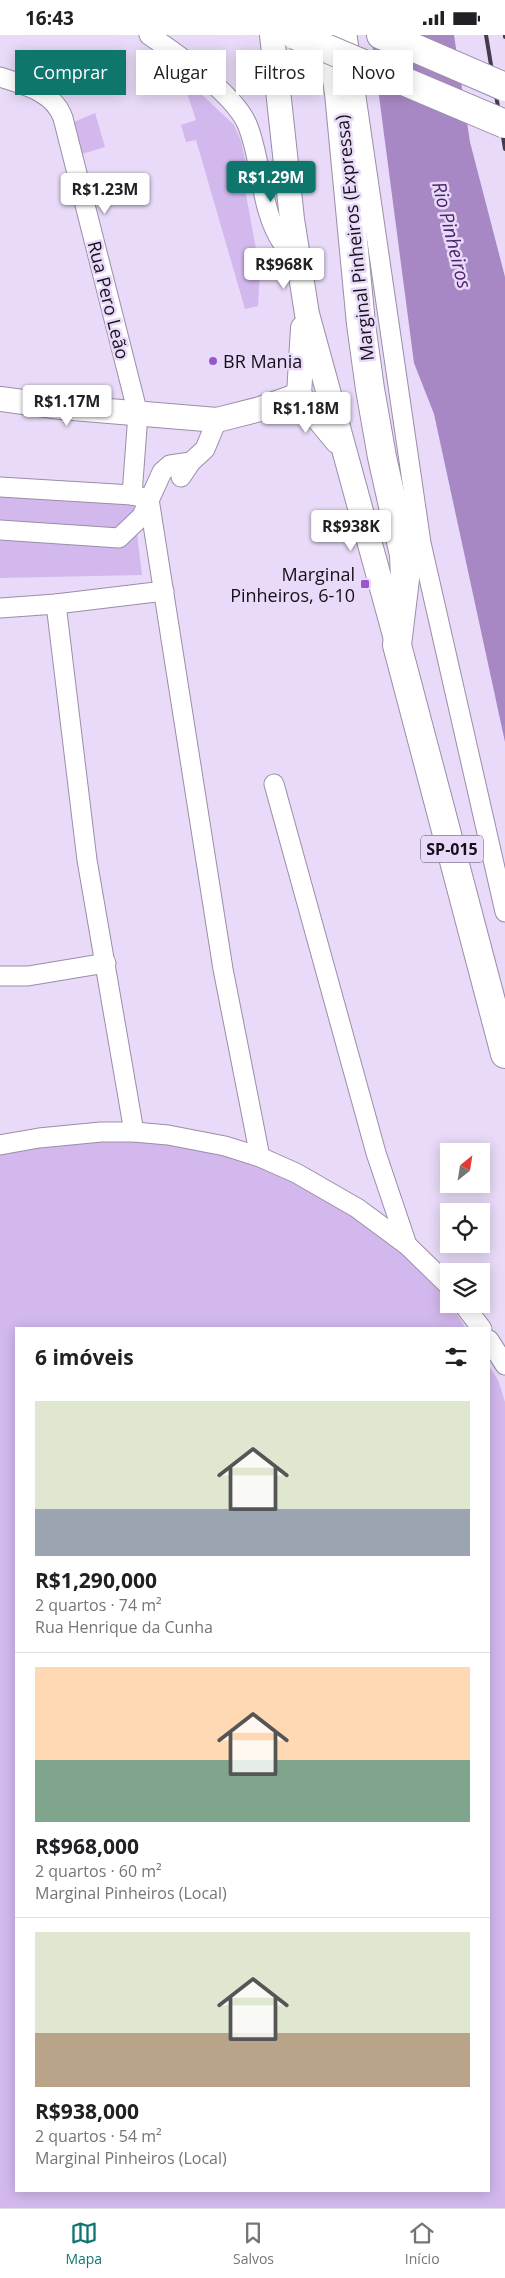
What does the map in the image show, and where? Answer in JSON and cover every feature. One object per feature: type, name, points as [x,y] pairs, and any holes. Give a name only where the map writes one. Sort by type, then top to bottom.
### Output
[{"type":"highway","points":[[294,35],[505,124]]},
{"type":"highway","name":"Marginal Pinheiros (Expressa)","points":[[330,35],[339,93],[370,389],[382,457],[404,555],[404,586],[397,645],[505,1054]]},
{"type":"highway","points":[[381,35],[505,87]]},
{"type":"main road","points":[[272,35],[292,219],[307,314],[397,645]]},
{"type":"main road","points":[[307,314],[303,327],[299,395],[343,448]]},
{"type":"main road","points":[[0,399],[138,414],[217,420],[260,409],[299,395]]},
{"type":"street","points":[[149,35],[202,73],[238,109],[246,123],[272,225],[283,245],[299,260]]},
{"type":"street","points":[[347,35],[421,543],[505,912]]},
{"type":"street","name":"Rua Pero Leão","points":[[0,77],[29,86],[52,99],[59,107],[138,414],[140,497]]},
{"type":"street","points":[[0,530],[119,538],[142,516],[140,497],[162,472],[170,465],[186,469],[206,449],[217,420]]},
{"type":"street","points":[[0,487],[140,497]]},
{"type":"street","points":[[140,497],[164,591],[223,969],[260,1157]]},
{"type":"street","points":[[0,608],[56,604],[164,591]]},
{"type":"street","points":[[56,604],[88,860],[134,1132]]},
{"type":"street","points":[[274,784],[376,1153],[407,1245]]},
{"type":"street","points":[[0,975],[28,976],[106,963]]},
{"type":"street","points":[[0,1145],[39,1138],[134,1132],[168,1135],[216,1144],[260,1157],[303,1177],[357,1208],[407,1245],[440,1277]]},
{"type":"street","points":[[470,1313],[480,1327]]},
{"type":"street","points":[[490,1341],[505,1365]]},
{"type":"shaded area","points":[[188,95],[202,95],[234,125],[241,141],[245,160],[243,178],[260,271],[258,306],[245,309],[196,140],[186,142],[181,125],[196,120]]},
{"type":"shaded area","points":[[95,113],[105,147],[82,154],[74,122]]},
{"type":"shaded area","points":[[0,491],[133,500],[142,575],[0,578]]},
{"type":"shaded area","points":[[130,1136],[216,1151],[304,1182],[379,1231],[440,1292],[440,1313],[456,1313],[465,1327],[15,1327],[15,2192],[490,2192],[490,1368],[498,1380],[505,1402],[505,2208],[0,2208],[0,1153],[35,1142]]},
{"type":"water","name":"Rio Pinheiros","points":[[371,35],[454,35],[470,142],[505,277],[505,742],[434,414],[414,363],[379,95],[413,95],[413,50],[373,50]]},
{"type":"railway","points":[[486,35],[505,149]]},
{"type":"place","name":"BR Mania","points":[[213,361]]},
{"type":"place","name":"Marginal Pinheiros, 6-10","points":[[365,584]]}]
